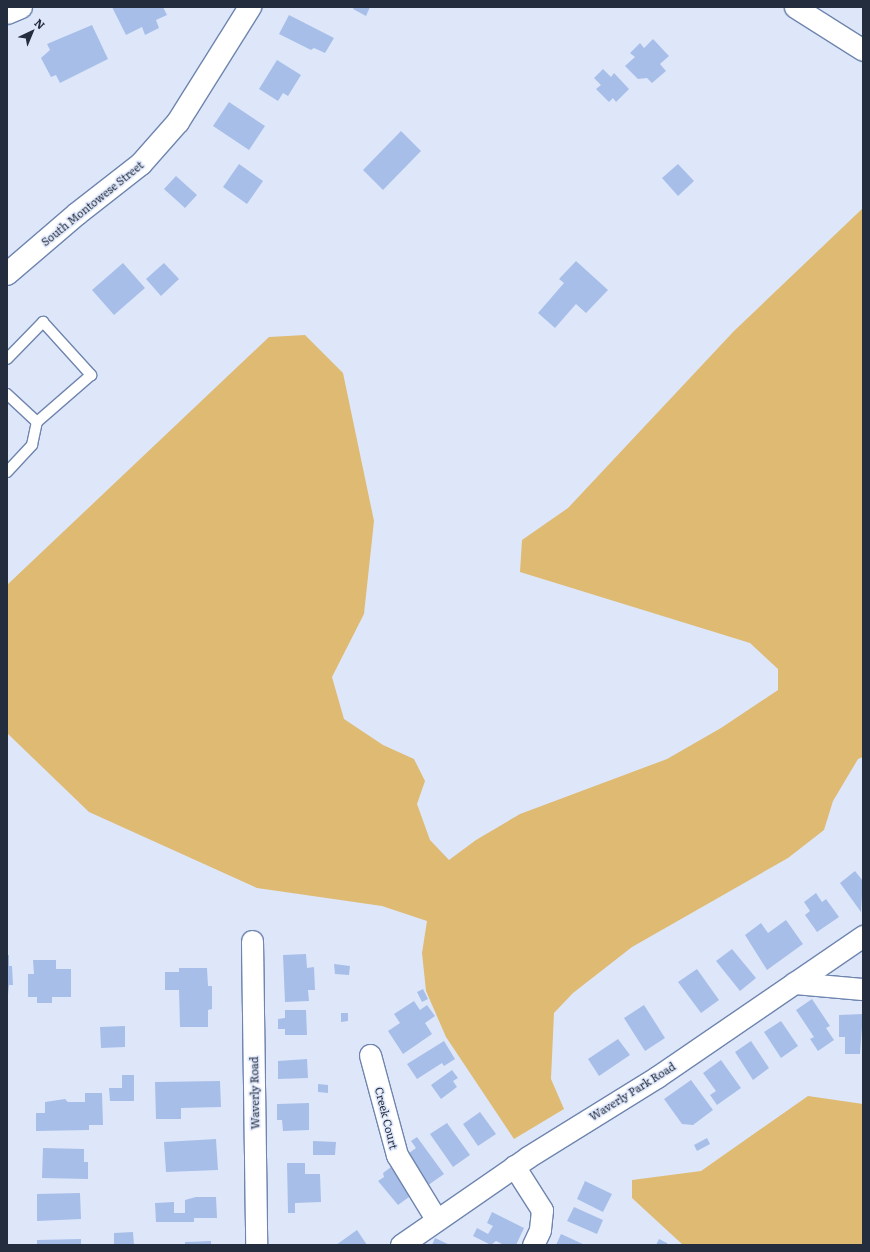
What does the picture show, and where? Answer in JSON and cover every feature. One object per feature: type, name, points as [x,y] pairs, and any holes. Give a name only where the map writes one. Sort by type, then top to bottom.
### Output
[{"type":"main road","name":"South Montowese Street","points":[[7,274],[77,214],[141,164],[178,122],[247,8]]},
{"type":"street","points":[[7,13],[21,7]]},
{"type":"street","points":[[795,7],[863,50]]},
{"type":"street","name":"Waverly Park Road","points":[[401,1245],[436,1219],[514,1166],[658,1077],[863,936]]},
{"type":"street","name":"Waverly Road","points":[[252,941],[256,1245]]},
{"type":"street","points":[[794,983],[863,989]]},
{"type":"street","name":"Creek Court","points":[[370,1055],[386,1108],[396,1155],[436,1219]]},
{"type":"street","points":[[514,1166],[542,1210],[540,1230],[533,1245]]},
{"type":"lane","points":[[7,359],[43,322],[91,375],[37,422],[32,445],[7,472]]},
{"type":"lane","points":[[7,394],[37,422]]},
{"type":"shaded area","points":[[863,208],[863,757],[858,759],[833,801],[824,830],[788,858],[632,947],[573,993],[554,1013],[551,1079],[564,1109],[514,1139],[446,1037],[426,991],[422,953],[427,921],[382,906],[257,888],[89,812],[7,733],[7,585],[269,337],[305,335],[343,373],[374,521],[364,614],[332,677],[344,719],[383,745],[414,759],[425,781],[417,804],[430,840],[449,860],[476,840],[520,814],[667,759],[721,728],[778,690],[778,669],[750,643],[520,572],[522,540],[568,508],[734,331]]},
{"type":"shaded area","points":[[808,1096],[863,1104],[863,1245],[683,1245],[632,1198],[632,1180],[701,1171]]},
{"type":"building","points":[[112,7],[163,7],[167,15],[156,20],[159,28],[145,35],[142,27],[126,35]]},
{"type":"building","points":[[354,7],[370,7],[366,16],[353,9]]},
{"type":"building","points":[[289,15],[334,38],[325,53],[314,48],[311,50],[279,34]]},
{"type":"building","points":[[92,25],[108,59],[60,83],[56,75],[51,77],[41,58],[50,50],[47,44]]},
{"type":"building","points":[[653,39],[669,56],[660,64],[666,71],[652,83],[647,78],[638,79],[625,66],[635,57],[630,53],[640,43],[644,48]]},
{"type":"building","points":[[277,60],[301,75],[288,96],[283,93],[278,101],[259,89]]},
{"type":"building","points":[[603,69],[611,77],[614,73],[629,89],[616,102],[613,98],[609,102],[596,89],[601,85],[594,78]]},
{"type":"building","points":[[229,102],[265,126],[249,150],[213,126]]},
{"type":"building","points":[[401,131],[421,151],[383,190],[363,170]]},
{"type":"building","points":[[239,164],[263,181],[247,204],[223,187]]},
{"type":"building","points":[[678,164],[694,181],[678,196],[662,178]]},
{"type":"building","points":[[176,176],[197,195],[185,208],[164,189]]},
{"type":"building","points":[[576,261],[608,290],[586,313],[576,304],[555,328],[538,313],[564,283],[559,279]]},
{"type":"building","points":[[123,263],[145,288],[114,315],[92,290]]},
{"type":"building","points":[[164,263],[179,279],[161,296],[146,279]]},
{"type":"building","points":[[855,871],[863,881],[861,912],[840,883]]},
{"type":"building","points":[[816,893],[822,902],[826,899],[839,917],[817,932],[805,915],[810,911],[804,902]]},
{"type":"building","points":[[786,920],[803,944],[767,970],[745,935],[761,923],[768,933]]},
{"type":"building","points":[[732,949],[756,978],[740,991],[716,961]]},
{"type":"building","points":[[306,954],[307,968],[314,967],[315,990],[308,990],[309,1001],[285,1002],[283,955]]},
{"type":"building","points":[[7,955],[9,955],[9,966],[12,966],[13,985],[9,985],[7,1005]]},
{"type":"building","points":[[33,960],[56,960],[56,969],[71,969],[71,997],[52,997],[52,1003],[37,1003],[37,997],[28,997],[28,974],[34,974]]},
{"type":"building","points":[[334,964],[350,966],[349,975],[335,974]]},
{"type":"building","points":[[179,968],[207,968],[208,986],[212,986],[212,1009],[208,1010],[208,1027],[180,1027],[179,990],[165,990],[165,972],[179,972]]},
{"type":"building","points":[[697,969],[719,1000],[701,1013],[678,982]]},
{"type":"building","points":[[423,989],[428,999],[422,1002],[417,992]]},
{"type":"building","points":[[812,999],[830,1026],[826,1028],[834,1040],[818,1051],[810,1039],[814,1037],[796,1010]]},
{"type":"building","points":[[414,1001],[420,1010],[427,1005],[435,1016],[425,1023],[432,1034],[403,1054],[388,1031],[400,1023],[394,1014]]},
{"type":"building","points":[[644,1005],[665,1038],[645,1051],[624,1018]]},
{"type":"building","points":[[285,1010],[306,1010],[307,1035],[285,1035],[285,1029],[278,1029],[278,1019],[285,1018]]},
{"type":"building","points":[[341,1013],[348,1013],[348,1021],[341,1022]]},
{"type":"building","points":[[863,1014],[860,1054],[845,1054],[845,1037],[839,1037],[839,1015]]},
{"type":"building","points":[[781,1021],[798,1046],[781,1058],[764,1032]]},
{"type":"building","points":[[125,1026],[125,1047],[101,1048],[100,1027]]},
{"type":"building","points":[[618,1039],[630,1055],[599,1076],[588,1059]]},
{"type":"building","points":[[444,1041],[455,1059],[444,1066],[442,1063],[417,1079],[407,1064]]},
{"type":"building","points":[[751,1041],[769,1068],[753,1080],[735,1052]]},
{"type":"building","points":[[307,1059],[308,1078],[278,1079],[278,1061]]},
{"type":"building","points":[[721,1060],[741,1088],[717,1105],[710,1095],[716,1091],[703,1073]]},
{"type":"building","points":[[452,1070],[458,1078],[453,1081],[457,1087],[441,1099],[431,1085]]},
{"type":"building","points":[[122,1075],[134,1075],[134,1101],[110,1101],[109,1088],[122,1088]]},
{"type":"building","points":[[691,1080],[713,1110],[693,1125],[682,1124],[664,1099]]},
{"type":"building","points":[[220,1081],[221,1107],[181,1108],[181,1119],[156,1119],[155,1082]]},
{"type":"building","points":[[318,1084],[328,1085],[328,1093],[318,1092]]},
{"type":"building","points":[[85,1093],[102,1093],[103,1125],[89,1125],[89,1130],[36,1131],[36,1113],[45,1113],[45,1102],[65,1099],[68,1102],[85,1102]]},
{"type":"building","points":[[309,1103],[309,1130],[283,1131],[282,1120],[277,1120],[277,1104]]},
{"type":"building","points":[[480,1112],[496,1134],[478,1146],[463,1124]]},
{"type":"building","points":[[447,1123],[470,1155],[453,1167],[430,1134]]},
{"type":"building","points":[[417,1137],[444,1174],[427,1186],[405,1156],[416,1148],[411,1141]]},
{"type":"building","points":[[707,1138],[710,1144],[697,1151],[694,1145]]},
{"type":"building","points":[[216,1139],[218,1170],[166,1172],[164,1142]]},
{"type":"building","points":[[313,1141],[336,1142],[335,1155],[313,1155]]},
{"type":"building","points":[[43,1148],[84,1149],[84,1162],[88,1162],[88,1179],[42,1178]]},
{"type":"building","points":[[287,1163],[305,1163],[305,1174],[320,1174],[321,1202],[295,1203],[295,1213],[288,1213]]},
{"type":"building","points":[[395,1164],[416,1192],[398,1205],[378,1181],[384,1177],[383,1173]]},
{"type":"building","points":[[585,1181],[612,1194],[603,1212],[577,1199]]},
{"type":"building","points":[[80,1193],[81,1219],[37,1221],[37,1194]]},
{"type":"building","points":[[196,1197],[216,1197],[217,1218],[194,1218],[194,1222],[156,1222],[155,1203],[174,1202],[174,1213],[185,1213],[185,1200]]},
{"type":"building","points":[[574,1207],[603,1220],[597,1234],[567,1221]]},
{"type":"building","points":[[492,1212],[524,1228],[516,1245],[504,1245],[496,1241],[491,1245],[473,1236],[477,1228],[488,1234],[493,1226],[487,1223]]},
{"type":"building","points":[[357,1230],[367,1245],[336,1245]]},
{"type":"building","points":[[133,1232],[134,1245],[114,1245],[114,1233]]},
{"type":"building","points":[[561,1234],[585,1245],[556,1245]]},
{"type":"building","points":[[435,1238],[450,1245],[432,1245]]},
{"type":"building","points":[[81,1239],[81,1245],[37,1245],[37,1240]]},
{"type":"building","points":[[659,1239],[667,1243],[668,1245],[656,1245]]},
{"type":"building","points":[[211,1241],[211,1245],[185,1245],[185,1242]]}]
